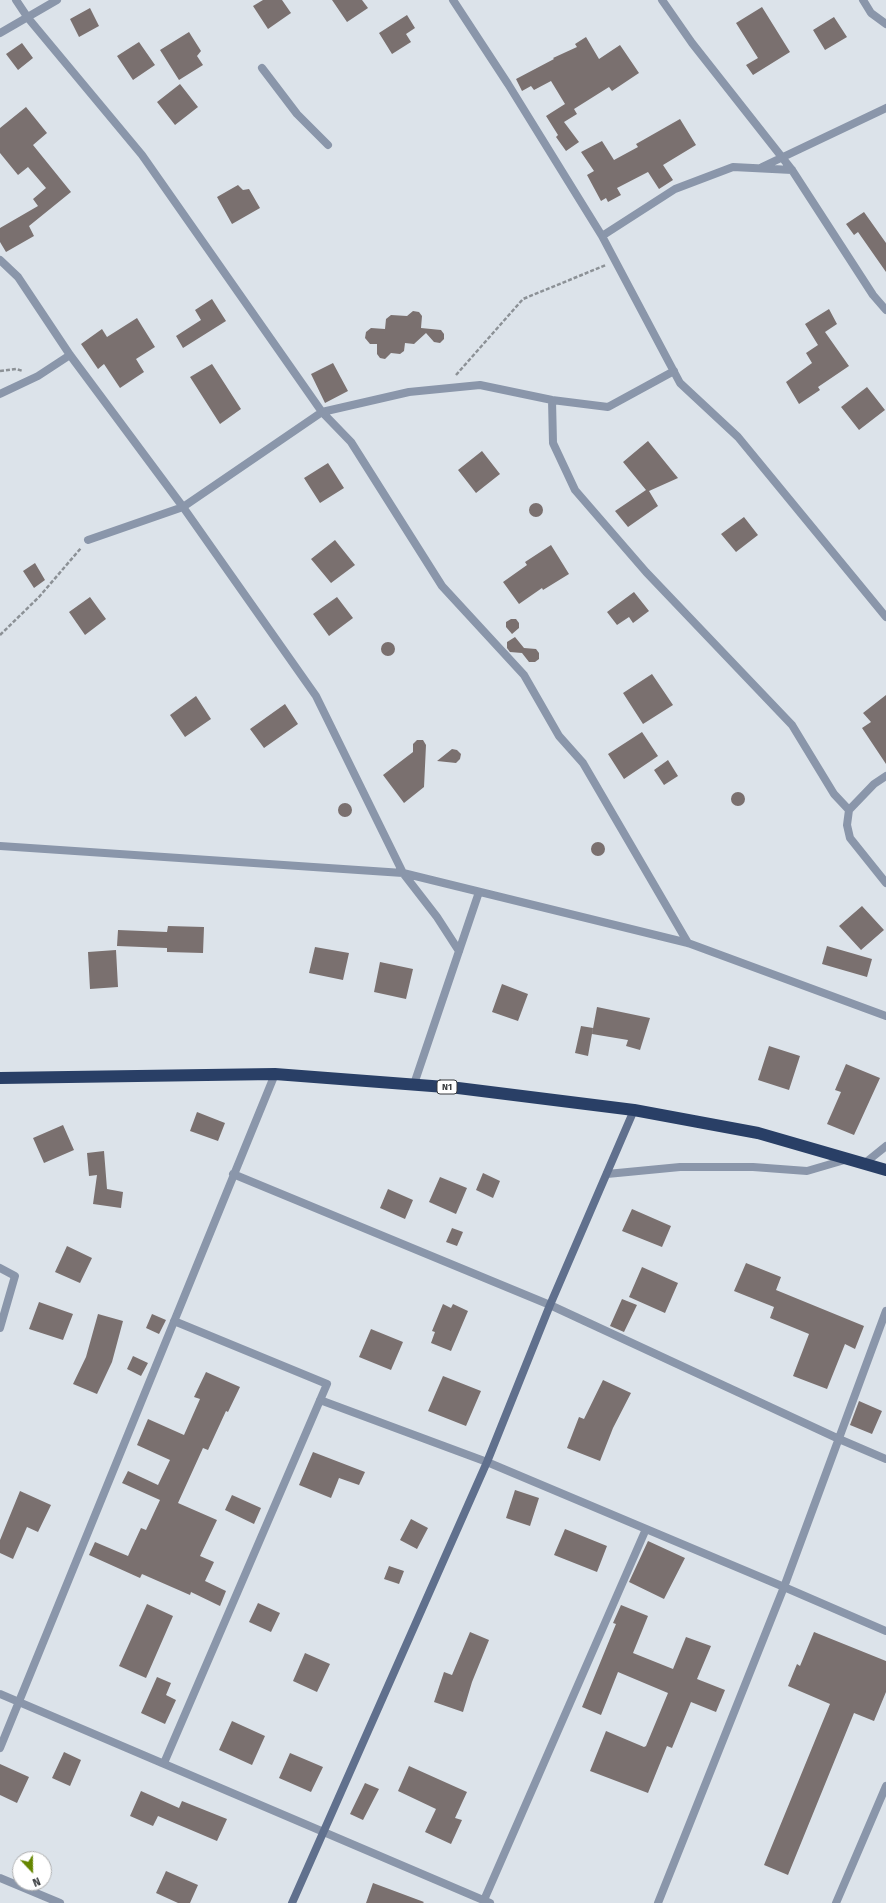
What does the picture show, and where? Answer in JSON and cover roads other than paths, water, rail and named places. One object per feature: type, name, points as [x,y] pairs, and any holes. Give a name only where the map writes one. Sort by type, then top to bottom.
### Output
[{"type":"highway","name":"N1","points":[[0,1078],[275,1074],[458,1088],[634,1110],[758,1133],[886,1170]]},
{"type":"street","points":[[16,0],[28,18],[142,155],[322,412],[351,442],[442,586],[524,675],[559,736],[583,763],[688,943]]},
{"type":"street","points":[[0,33],[57,0]]},
{"type":"street","points":[[453,0],[508,84],[602,236],[680,383],[738,437],[886,617]]},
{"type":"street","points":[[662,0],[692,43],[792,170],[873,295],[886,310]]},
{"type":"street","points":[[863,0],[871,13],[886,24]]},
{"type":"street","points":[[262,68],[297,114],[328,145]]},
{"type":"street","points":[[760,168],[886,108]]},
{"type":"street","points":[[602,236],[675,189],[733,167],[792,170]]},
{"type":"street","points":[[0,260],[18,277],[70,355],[183,507],[316,696],[403,873],[437,917],[459,950]]},
{"type":"street","points":[[0,394],[38,376],[70,355]]},
{"type":"street","points":[[88,540],[183,507],[322,412],[409,392],[480,385],[552,400],[608,407],[674,371]]},
{"type":"street","points":[[552,400],[553,443],[575,490],[646,572],[792,725],[834,794],[849,810]]},
{"type":"street","points":[[886,776],[874,784],[849,810],[847,825],[850,838],[886,883]]},
{"type":"street","points":[[0,846],[403,873],[688,943],[886,1016]]},
{"type":"street","points":[[414,1084],[479,892]]},
{"type":"street","points":[[0,1748],[275,1074]]},
{"type":"street","points":[[292,1903],[487,1462],[550,1305],[634,1110]]},
{"type":"street","points":[[865,1163],[886,1146]]},
{"type":"street","points":[[607,1174],[680,1168],[753,1167],[807,1171],[850,1159]]},
{"type":"street","points":[[233,1174],[550,1305],[839,1439],[886,1459]]},
{"type":"street","points":[[0,1268],[15,1276],[0,1328]]},
{"type":"street","points":[[658,1903],[784,1586],[886,1311]]},
{"type":"street","points":[[164,1764],[327,1384],[174,1321]]},
{"type":"street","points":[[320,1400],[487,1462],[784,1586],[886,1631]]},
{"type":"street","points":[[0,1694],[487,1902],[646,1529]]},
{"type":"street","points":[[836,1903],[886,1786]]},
{"type":"street","points":[[0,1878],[60,1903]]}]
